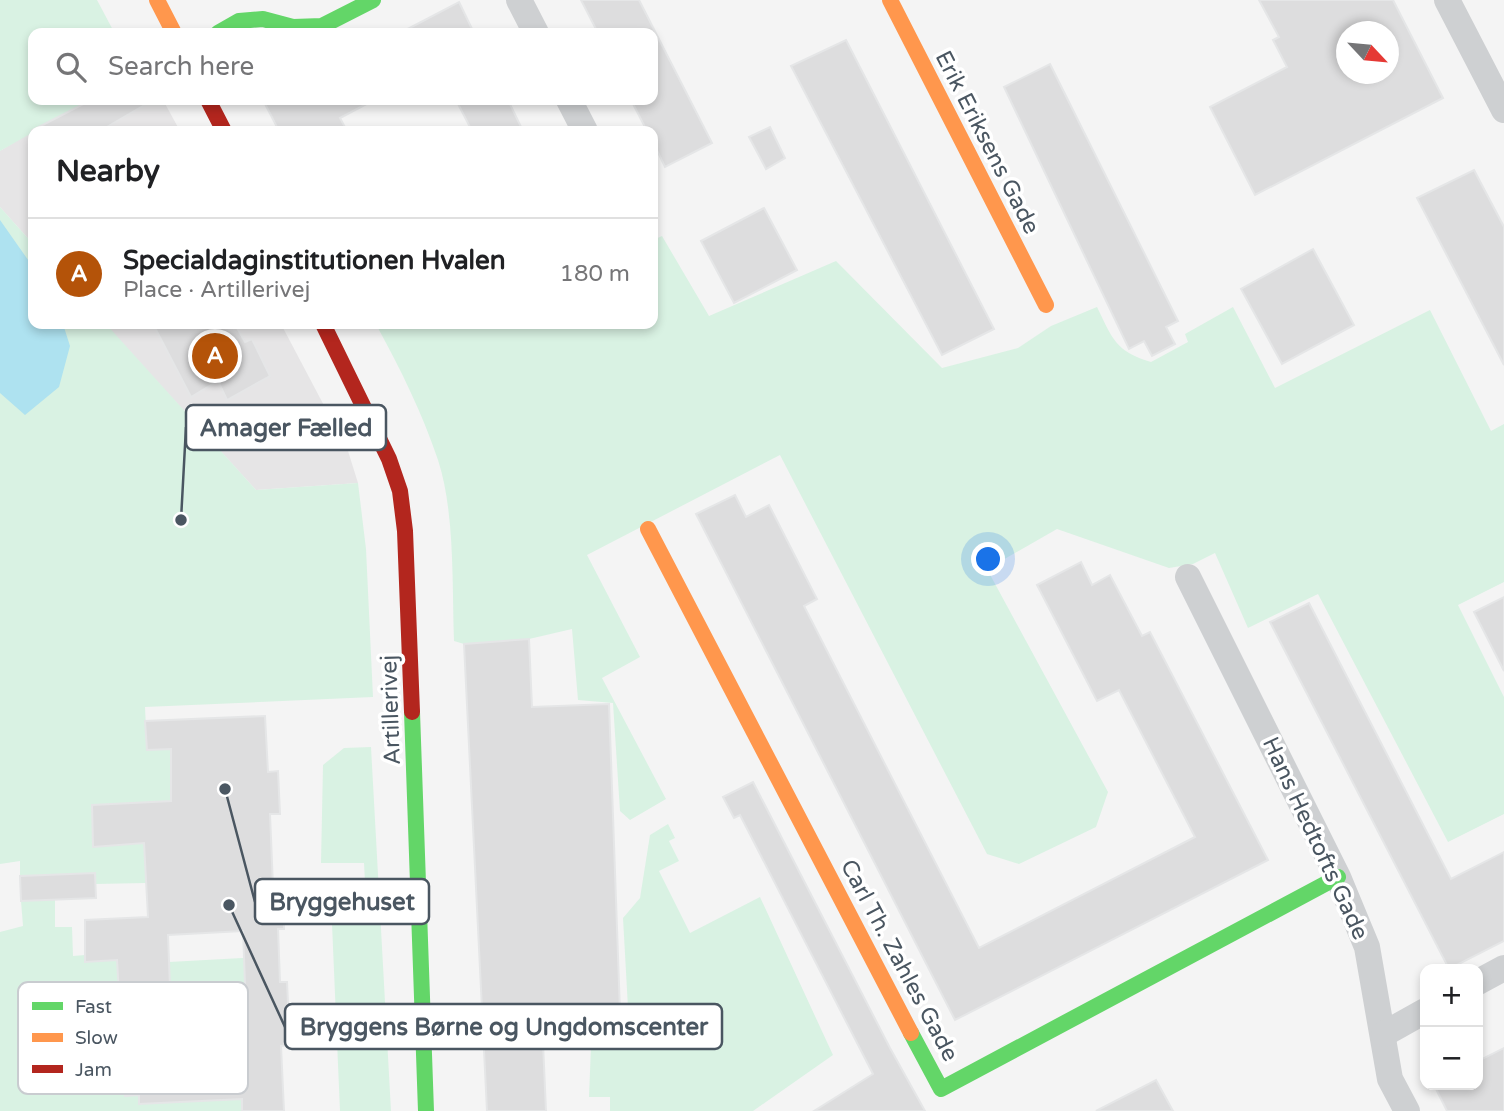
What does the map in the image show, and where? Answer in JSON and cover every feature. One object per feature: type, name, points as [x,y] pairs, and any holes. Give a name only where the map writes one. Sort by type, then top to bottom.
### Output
[{"type":"street","points":[[157,0],[171,28]]},
{"type":"street","points":[[237,18],[263,19],[293,27],[322,26],[373,0]]},
{"type":"street","points":[[519,0],[533,28]]},
{"type":"street","name":"Erik Eriksens Gade","points":[[890,0],[1046,304]]},
{"type":"street","points":[[1447,0],[1504,110]]},
{"type":"street","points":[[211,105],[221,126]]},
{"type":"street","points":[[572,105],[582,126]]},
{"type":"street","name":"Artillerivej","points":[[326,329],[389,459],[400,491],[405,531],[426,1111]]},
{"type":"street","name":"Carl Th. Zahles Gade","points":[[648,529],[941,1089],[1338,877]]},
{"type":"street","name":"Hans Hedtofts Gade","points":[[1188,577],[1338,877],[1367,947],[1390,1079],[1407,1111]]},
{"type":"street","points":[[1483,979],[1504,968]]},
{"type":"street","points":[[1384,1034],[1420,1014]]},
{"type":"shaded area","points":[[81,105],[166,105],[177,126],[42,126]]},
{"type":"shaded area","points":[[28,134],[28,238],[0,207],[0,151]]},
{"type":"shaded area","points":[[110,329],[284,329],[348,451],[358,483],[256,490]]},
{"type":"green space","points":[[0,0],[97,0],[112,28],[28,28],[28,105],[81,105],[44,126],[28,126],[28,135],[0,151]]},
{"type":"green space","points":[[0,207],[28,238],[28,329],[111,329],[256,490],[358,483],[366,549],[373,697],[145,707],[147,750],[225,746],[171,778],[171,801],[92,806],[93,846],[144,843],[146,883],[95,884],[94,873],[20,876],[20,861],[0,864]]},
{"type":"green space","points":[[662,236],[709,316],[836,261],[942,368],[1018,348],[1051,326],[1097,307],[1116,342],[1130,354],[1151,362],[1188,342],[1185,334],[1233,307],[1275,388],[1430,310],[1491,431],[1504,424],[1504,582],[1458,605],[1504,697],[1504,814],[1448,842],[1318,594],[1248,628],[1215,553],[1193,564],[1169,568],[1057,529],[987,569],[1108,792],[1096,827],[1019,864],[987,854],[780,455],[587,555],[640,657],[602,678],[666,799],[630,820],[620,811],[613,703],[578,700],[572,629],[529,639],[464,644],[454,641],[452,549],[443,480],[418,410],[379,329],[658,329],[658,238]]},
{"type":"green space","points":[[371,747],[391,1111],[340,1111],[332,924],[367,921],[364,863],[321,863],[323,765],[344,748]]},
{"type":"green space","points":[[668,824],[675,838],[669,841],[679,861],[659,871],[690,933],[760,897],[833,1055],[753,1111],[610,1111],[610,1097],[589,1097],[591,1046],[630,1044],[623,918],[640,898],[650,835]]},
{"type":"green space","points":[[55,900],[55,927],[72,927],[73,956],[85,955],[86,962],[169,957],[169,962],[261,957],[262,983],[18,982],[18,1094],[139,1095],[139,1104],[229,1100],[242,1095],[242,1111],[0,1111],[0,932],[23,926],[21,901]]},
{"type":"water","points":[[0,220],[28,260],[28,329],[65,329],[70,346],[59,387],[25,415],[0,393]]},
{"type":"building","points":[[581,0],[639,0],[653,28],[595,28]]},
{"type":"building","points":[[1259,0],[1393,0],[1443,98],[1255,195],[1210,107],[1287,67],[1273,40],[1279,37]]},
{"type":"building","points":[[459,2],[472,28],[410,28]]},
{"type":"building","points":[[658,37],[712,143],[665,167],[658,152],[658,126],[644,126],[634,105],[658,105]]},
{"type":"building","points":[[846,40],[994,329],[942,355],[791,66]]},
{"type":"building","points":[[1050,64],[1178,321],[1166,327],[1175,344],[1152,356],[1144,341],[1129,349],[1004,87]]},
{"type":"building","points":[[81,105],[144,105],[109,126],[41,126]]},
{"type":"building","points":[[266,105],[365,105],[340,118],[344,126],[276,126]]},
{"type":"building","points":[[459,105],[510,105],[521,126],[469,126]]},
{"type":"building","points":[[770,127],[785,158],[766,169],[749,137]]},
{"type":"building","points":[[1474,170],[1504,227],[1504,365],[1417,198]]},
{"type":"building","points":[[764,208],[797,270],[734,303],[701,241]]},
{"type":"building","points":[[1313,249],[1354,325],[1282,364],[1241,289]]},
{"type":"building","points":[[156,329],[238,329],[245,342],[252,339],[270,376],[227,400],[218,381],[191,397]]},
{"type":"building","points":[[735,495],[746,517],[769,505],[817,599],[804,606],[979,948],[1195,837],[1119,690],[1097,701],[1037,585],[1081,562],[1092,585],[1110,575],[1142,636],[1150,632],[1268,860],[955,1020],[696,514]]},
{"type":"building","points":[[1504,597],[1504,671],[1474,612]]},
{"type":"building","points":[[1309,603],[1451,879],[1504,852],[1504,941],[1459,964],[1446,964],[1270,622]]},
{"type":"building","points":[[529,639],[532,707],[609,704],[621,1040],[543,1043],[546,1111],[487,1111],[464,644]]},
{"type":"building","points":[[265,716],[268,772],[278,771],[280,814],[270,814],[273,887],[283,887],[284,929],[278,929],[280,982],[287,982],[290,1045],[281,1046],[284,1111],[242,1111],[242,1099],[139,1104],[139,1095],[125,1096],[125,1094],[248,1094],[248,982],[245,982],[243,931],[168,935],[170,982],[118,982],[117,960],[85,962],[85,920],[148,917],[144,843],[93,847],[92,805],[171,801],[171,749],[147,750],[145,721]]},
{"type":"building","points":[[753,782],[925,1111],[814,1111],[873,1074],[740,815],[734,818],[723,797]]},
{"type":"building","points":[[95,873],[96,898],[21,901],[20,876]]},
{"type":"building","points":[[1504,1048],[1504,1111],[1447,1111],[1436,1090],[1483,1090],[1483,1058]]},
{"type":"building","points":[[1156,1080],[1173,1111],[1096,1111]]},
{"type":"traffic: fast","points":[[227,28],[239,21],[263,19],[293,27],[322,26],[373,0]]},
{"type":"traffic: fast","points":[[412,712],[426,1111]]},
{"type":"traffic: fast","points":[[911,1033],[941,1089],[1338,877]]},
{"type":"traffic: slow","points":[[157,0],[171,28]]},
{"type":"traffic: slow","points":[[890,0],[1046,305]]},
{"type":"traffic: slow","points":[[648,529],[911,1033]]},
{"type":"traffic: jam","points":[[211,105],[221,126]]},
{"type":"traffic: jam","points":[[325,329],[389,459],[400,491],[405,531],[412,712]]},
{"type":"place","name":"Specialdaginstitutionen Hvalen","points":[[215,356]]},
{"type":"place","name":"Amager Fælled","points":[[181,520]]},
{"type":"place","name":"Bryggehuset","points":[[225,789]]},
{"type":"place","name":"Bryggens Børne og Ungdomscenter","points":[[229,905]]}]
